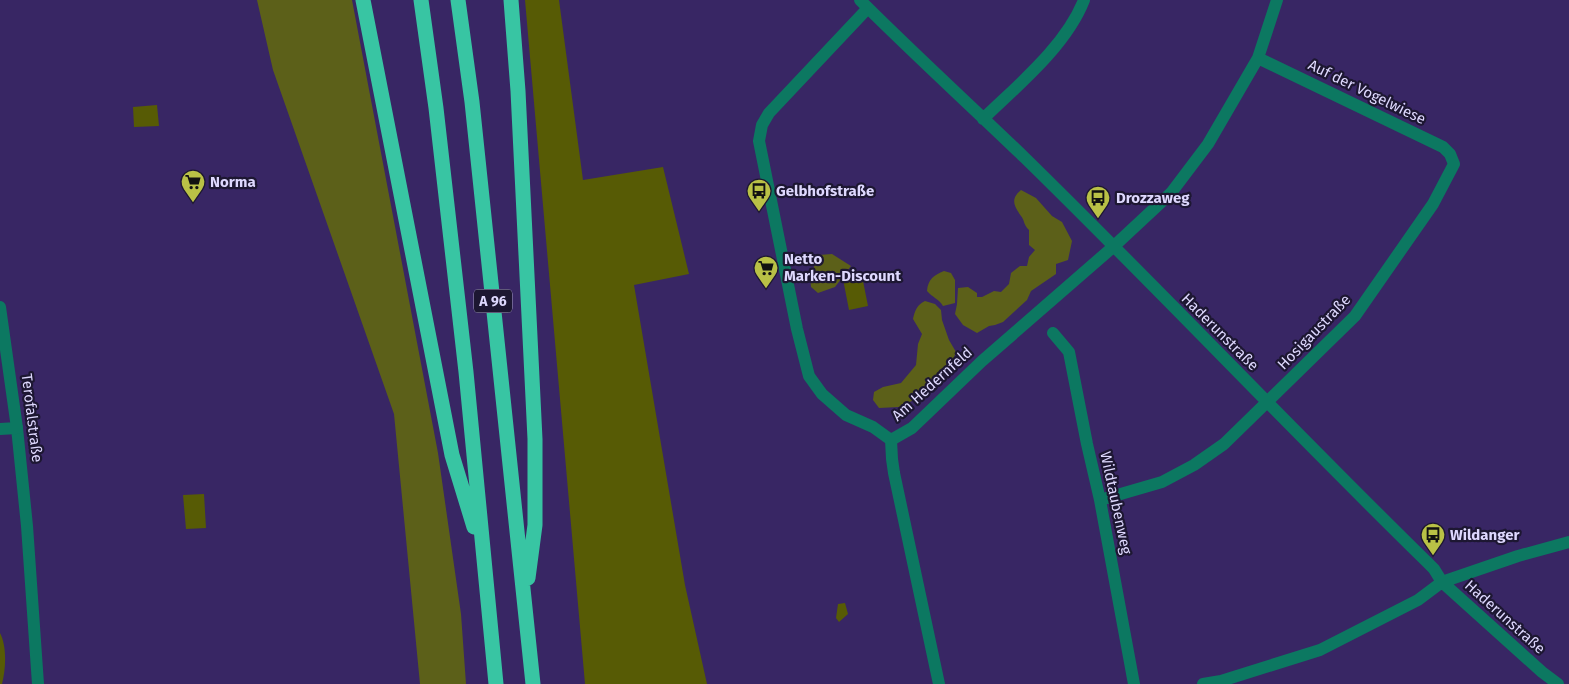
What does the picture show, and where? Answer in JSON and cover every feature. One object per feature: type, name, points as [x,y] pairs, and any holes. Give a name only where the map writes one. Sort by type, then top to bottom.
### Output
[{"type":"highway","points":[[363,0],[452,455],[484,559]]},
{"type":"highway","name":"A 96","points":[[421,0],[436,108],[466,372],[496,684]]},
{"type":"highway","name":"A 96","points":[[458,0],[473,112],[533,684]]},
{"type":"highway","points":[[511,0],[518,91],[535,439],[535,525],[525,602]]},
{"type":"street","points":[[983,119],[1041,62],[1061,39],[1084,0]]},
{"type":"street","points":[[1113,247],[1171,193],[1208,144],[1258,58],[1278,0]]},
{"type":"street","points":[[864,4],[769,113],[762,125],[759,141],[809,376],[822,394],[846,415],[873,427],[891,440]]},
{"type":"street","name":"Haderunstraße","points":[[864,4],[1024,158],[1434,569],[1442,582],[1542,672],[1558,684]]},
{"type":"street","name":"Auf der Vogelwiese","points":[[1258,58],[1442,146],[1450,154],[1454,164]]},
{"type":"street","name":"Hosigaustraße","points":[[1100,500],[1162,482],[1194,465],[1224,444],[1355,316],[1433,204],[1454,164]]},
{"type":"street","name":"Am Hedernfeld","points":[[939,684],[894,473],[891,440],[912,428],[982,361],[1113,247]]},
{"type":"street","name":"Terofalstraße","points":[[0,307],[17,428],[27,526],[38,684]]},
{"type":"street","name":"Wildtaubenweg","points":[[1053,333],[1069,352],[1100,500],[1134,684]]},
{"type":"street","points":[[0,429],[17,428]]},
{"type":"street","points":[[1203,684],[1221,681],[1320,650],[1418,600],[1442,582],[1518,556],[1569,542]]},
{"type":"shaded area","points":[[257,0],[352,0],[438,453],[461,614],[466,684],[420,684],[394,414],[273,70]]},
{"type":"shaded area","points":[[525,0],[559,0],[583,180],[663,167],[689,274],[634,285],[685,585],[707,684],[585,684]]},
{"type":"shaded area","points":[[157,105],[159,126],[134,127],[133,107]]},
{"type":"shaded area","points":[[1021,190],[1036,198],[1052,216],[1062,222],[1072,241],[1068,260],[1056,264],[1056,274],[1031,291],[1027,300],[1003,322],[989,326],[977,333],[963,325],[955,314],[958,288],[968,287],[977,293],[977,297],[982,297],[994,291],[1001,292],[1009,284],[1011,273],[1020,266],[1027,266],[1029,257],[1035,250],[1029,245],[1029,230],[1014,203],[1015,196]]},
{"type":"shaded area","points":[[832,254],[851,266],[835,287],[818,293],[811,287],[810,276],[819,255]]},
{"type":"shaded area","points":[[861,271],[868,306],[849,310],[842,274]]},
{"type":"shaded area","points":[[944,271],[951,273],[955,280],[955,303],[943,306],[927,291],[932,278]]},
{"type":"shaded area","points":[[925,301],[935,304],[941,310],[942,320],[949,340],[956,352],[949,370],[916,399],[899,407],[879,408],[873,400],[874,392],[883,387],[901,383],[916,365],[918,344],[922,334],[913,319],[917,308]]},
{"type":"shaded area","points":[[204,494],[206,528],[186,529],[183,495]]},
{"type":"shaded area","points":[[845,603],[848,614],[839,622],[836,618],[838,604]]},
{"type":"shaded area","points":[[0,633],[4,644],[5,658],[2,684],[0,684]]},
{"type":"place","name":"Norma","points":[[193,203]]},
{"type":"place","name":"Gelbhofstraße","points":[[759,212]]},
{"type":"place","name":"Drozzaweg","points":[[1098,219]]},
{"type":"place","name":"Netto Marken-Discount","points":[[766,289]]},
{"type":"place","name":"Wildanger","points":[[1433,556]]}]
